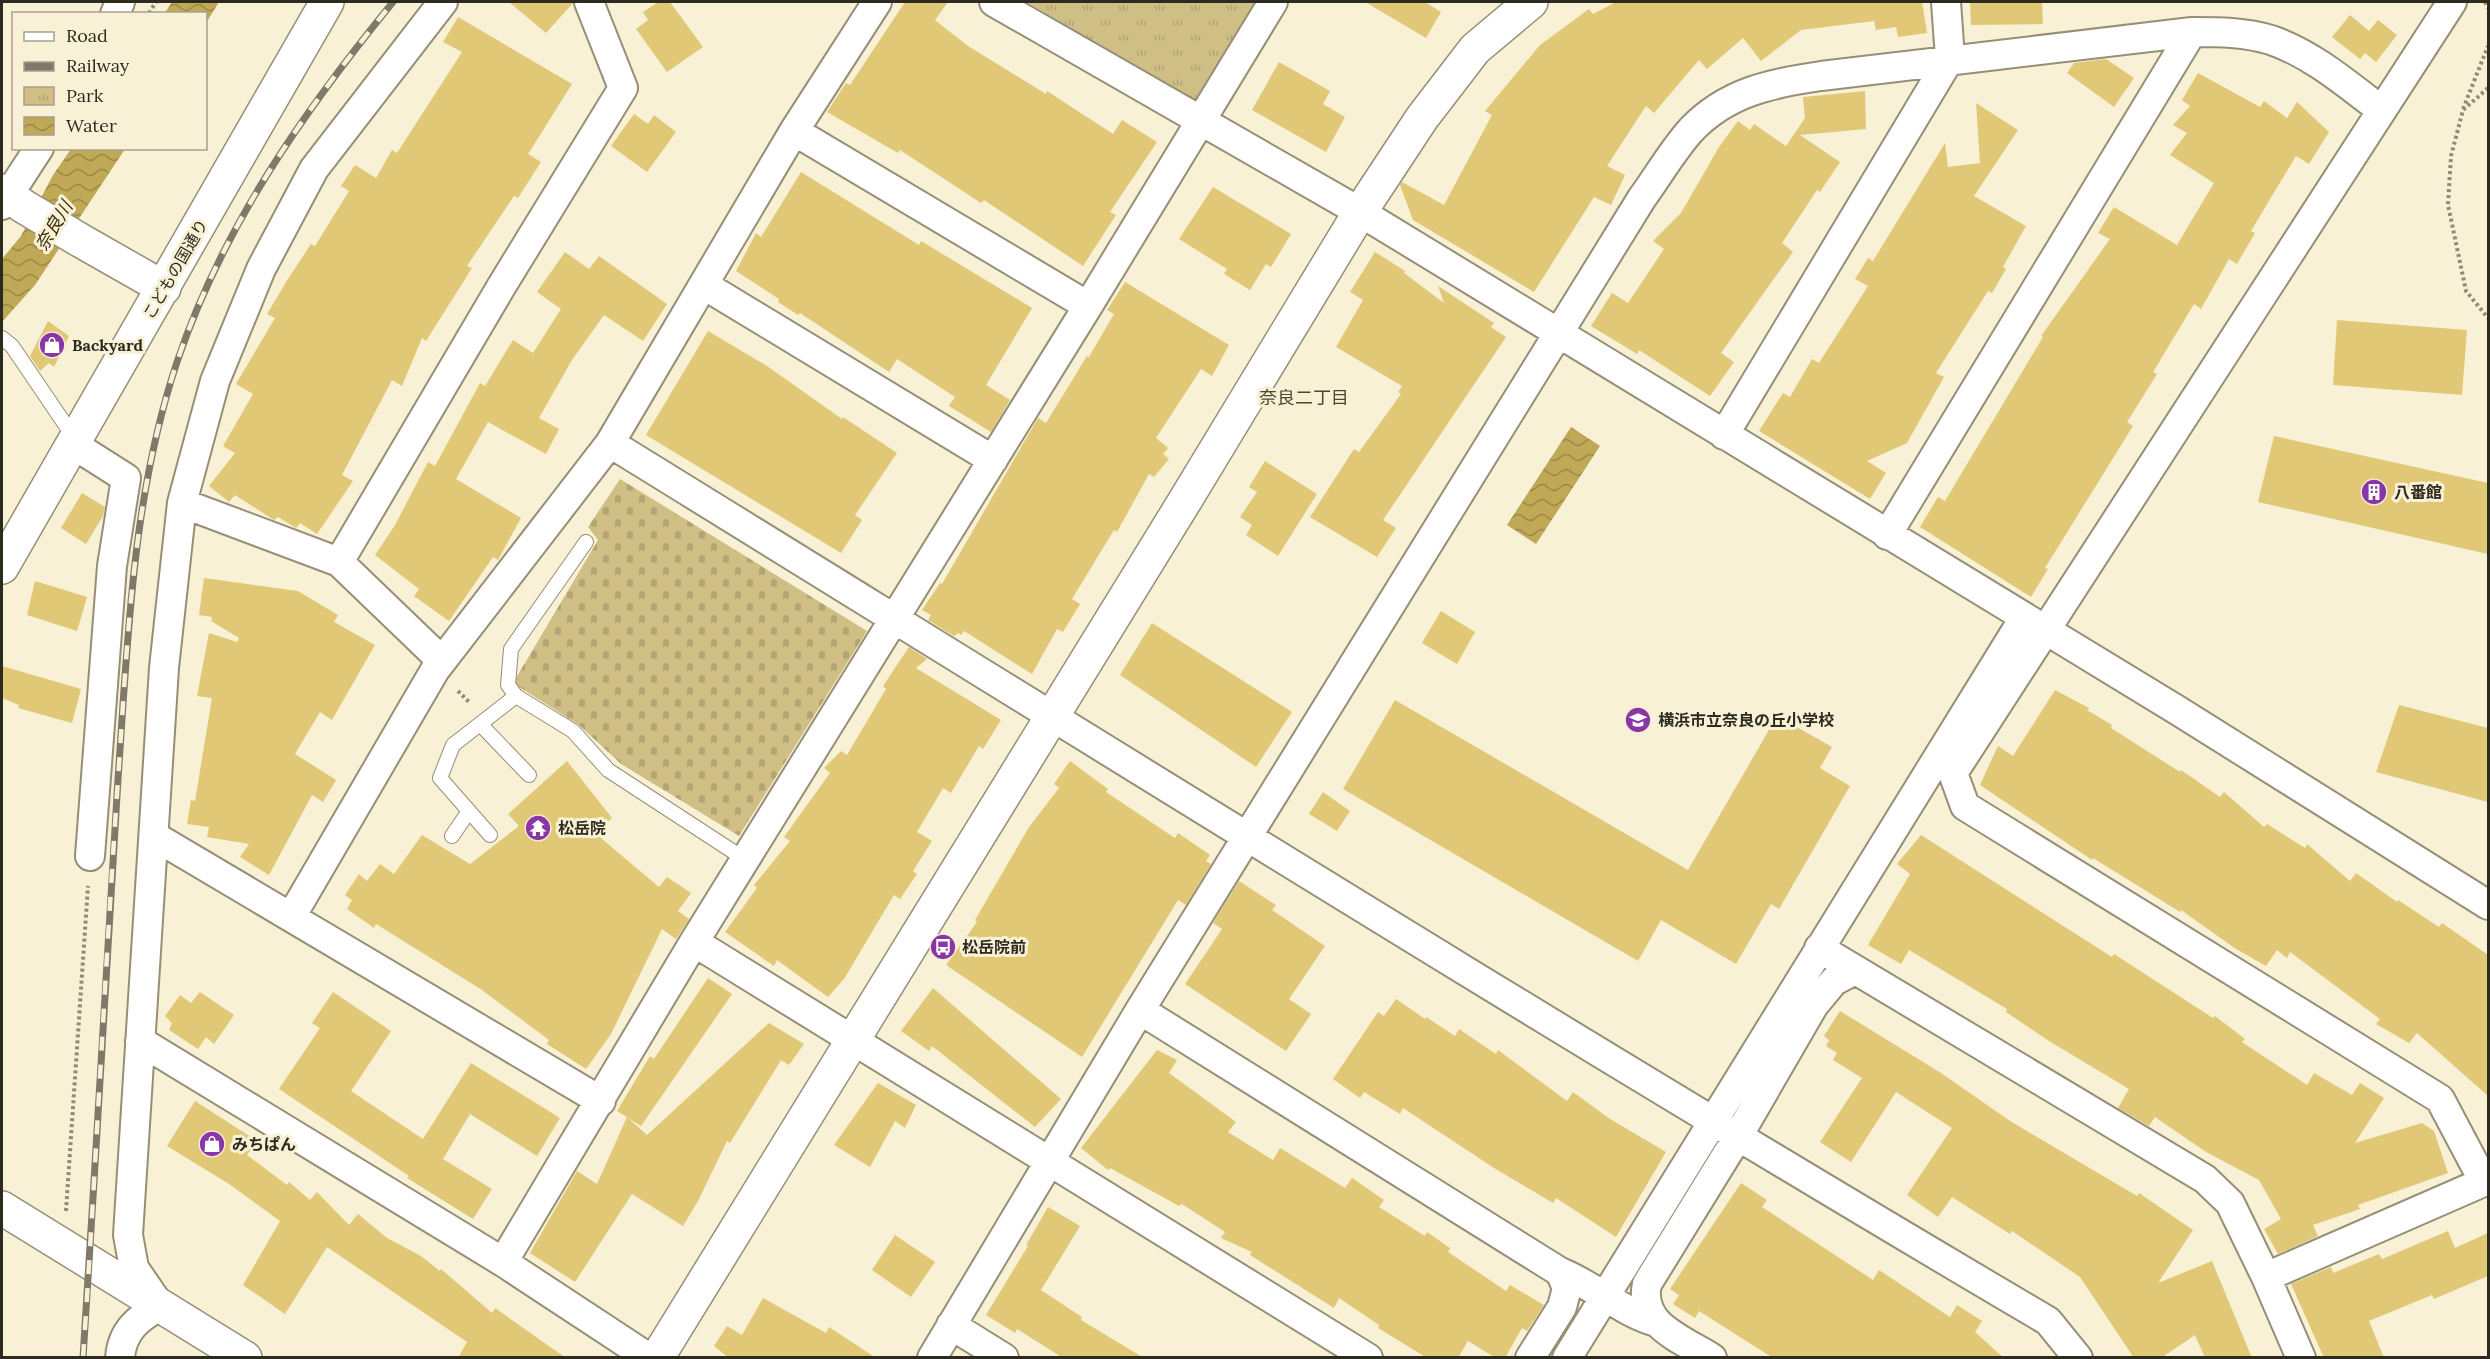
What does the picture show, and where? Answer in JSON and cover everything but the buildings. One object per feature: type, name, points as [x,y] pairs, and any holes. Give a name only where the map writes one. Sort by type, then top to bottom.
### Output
[{"type":"street","name":"こどもの国通り","points":[[2,567],[327,2]]},
{"type":"street","points":[[160,1306],[134,1268],[128,1235],[164,668],[182,503],[215,381],[261,269],[314,169],[443,2]]},
{"type":"street","points":[[339,562],[501,287],[623,88],[589,2]]},
{"type":"street","points":[[291,917],[442,661],[610,443],[794,131],[877,2]]},
{"type":"street","points":[[994,2],[1360,212],[2488,905]]},
{"type":"street","points":[[503,1262],[694,942],[1202,121],[1273,2]]},
{"type":"street","points":[[657,1358],[1360,212],[1422,118],[1475,49],[1531,2]]},
{"type":"street","points":[[1724,435],[1950,58],[1946,2]]},
{"type":"street","points":[[1566,1358],[1917,790],[2034,624],[2452,2]]},
{"type":"street","points":[[1887,535],[2192,32]]},
{"type":"street","points":[[932,1358],[1140,1010],[1642,198],[1691,130],[1718,107],[1745,92],[1773,83],[1950,58],[2192,32],[2230,32],[2271,40],[2327,68],[2381,110]]},
{"type":"street","points":[[794,131],[1088,306]]},
{"type":"street","points":[[38,150],[9,200],[164,288]]},
{"type":"street","points":[[704,285],[993,460]]},
{"type":"street","points":[[75,443],[126,478],[112,566],[90,855]]},
{"type":"street","points":[[610,443],[1053,715],[1247,839],[1737,1138],[2048,1321],[2078,1358]]},
{"type":"street","points":[[182,503],[339,562],[442,661]]},
{"type":"street","points":[[2034,624],[1953,773],[1965,806],[2440,1100],[2486,1181],[2266,1277]]},
{"type":"street","points":[[1917,790],[1960,794]]},
{"type":"street","points":[[154,836],[601,1101]]},
{"type":"street","points":[[694,942],[1368,1358]]},
{"type":"street","points":[[1819,948],[2205,1179],[2230,1203],[2266,1277],[2301,1358]]},
{"type":"street","points":[[1653,1321],[1644,1298],[1647,1284],[1737,1138],[1814,1005],[1834,981],[1855,970]]},
{"type":"street","points":[[1140,1010],[1560,1272],[1579,1280],[1634,1314],[1653,1321],[1712,1358]]},
{"type":"street","points":[[140,1041],[503,1262],[649,1358]]},
{"type":"street","points":[[2,1208],[245,1358]]},
{"type":"street","points":[[1530,1358],[1562,1307],[1567,1288],[1560,1272]]},
{"type":"street","points":[[120,1358],[121,1345],[130,1327],[143,1315],[160,1306]]},
{"type":"street","points":[[951,1325],[1004,1358]]},
{"type":"lane","points":[[2,338],[12,346],[75,443]]},
{"type":"lane","points":[[586,542],[511,649],[508,685],[516,696],[573,731],[608,770],[746,860]]},
{"type":"lane","points":[[490,836],[440,778],[453,745],[516,696]]},
{"type":"lane","points":[[481,725],[529,775]]},
{"type":"lane","points":[[452,836],[469,811]]},
{"type":"path","points":[[2485,2],[2488,8]]},
{"type":"path","points":[[2488,46],[2463,110],[2451,156],[2448,205],[2466,291],[2488,318]]},
{"type":"path","points":[[2463,110],[2488,88]]},
{"type":"path","points":[[66,1218],[90,855]]},
{"type":"green space","points":[[1027,2],[1265,2],[1200,105]]},
{"type":"green space","points":[[620,479],[867,631],[739,836],[621,764],[579,725],[513,683],[598,540],[588,527]]},
{"type":"water","points":[[172,2],[219,2],[207,21],[207,12],[166,12]]},
{"type":"water","name":"奈良川","points":[[70,150],[124,150],[35,285],[2,322],[2,259],[21,236],[53,175]]},
{"type":"water","points":[[1571,427],[1600,446],[1536,544],[1507,525]]},
{"type":"railway","points":[[83,1358],[125,673],[134,568],[150,464],[177,362],[196,312],[242,217],[269,172],[328,85],[393,2]]},
{"type":"place","name":"Backyard","points":[[52,345]]},
{"type":"place","name":"八番館","points":[[2374,492]]},
{"type":"place","name":"横浜市立奈良の丘小学校","points":[[1638,720]]},
{"type":"place","name":"松岳院","points":[[538,828]]},
{"type":"place","name":"松岳院前","points":[[943,947]]},
{"type":"place","name":"みちぱん","points":[[212,1144]]},
{"type":"district","name":"奈良二丁目","points":[[1304,398]]}]
